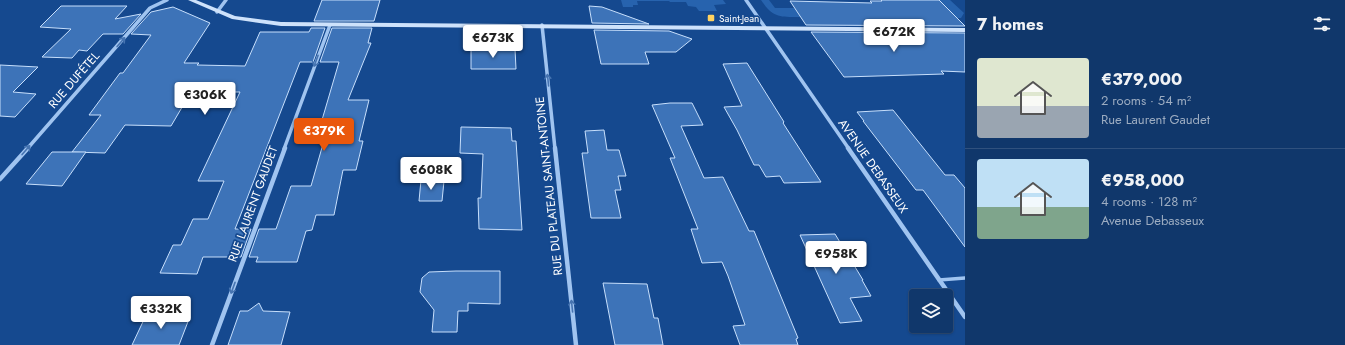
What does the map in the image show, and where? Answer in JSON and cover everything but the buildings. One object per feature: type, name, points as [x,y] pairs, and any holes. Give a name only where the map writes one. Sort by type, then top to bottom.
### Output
[{"type":"main road","points":[[191,0],[234,18],[258,22],[965,30]]},
{"type":"street","name":"RUE DUFÉTEL","points":[[0,179],[150,8],[167,0]]},
{"type":"street","points":[[218,12],[226,0]]},
{"type":"street","name":"AVENUE DEBASSEUX","points":[[746,0],[965,317]]},
{"type":"street","name":"RUE LAURENT GAUDET","points":[[212,345],[330,24]]},
{"type":"street","name":"RUE DU PLATEAU SAINT-ANTOINE","points":[[542,25],[576,345]]},
{"type":"lane","points":[[939,280],[965,278]]},
{"type":"shaded area","points":[[621,0],[723,0],[726,4],[714,5],[717,11],[699,11],[696,7],[688,6],[686,2],[637,1],[638,5],[633,5],[633,7],[623,7]]},
{"type":"shaded area","points":[[761,0],[769,0],[775,8],[794,8],[801,17],[788,17],[773,13]]},
{"type":"shaded area","points":[[939,0],[950,0],[964,13],[961,18],[943,18],[949,9]]},
{"type":"place","name":"Saint-Jean","points":[[711,18]]}]
